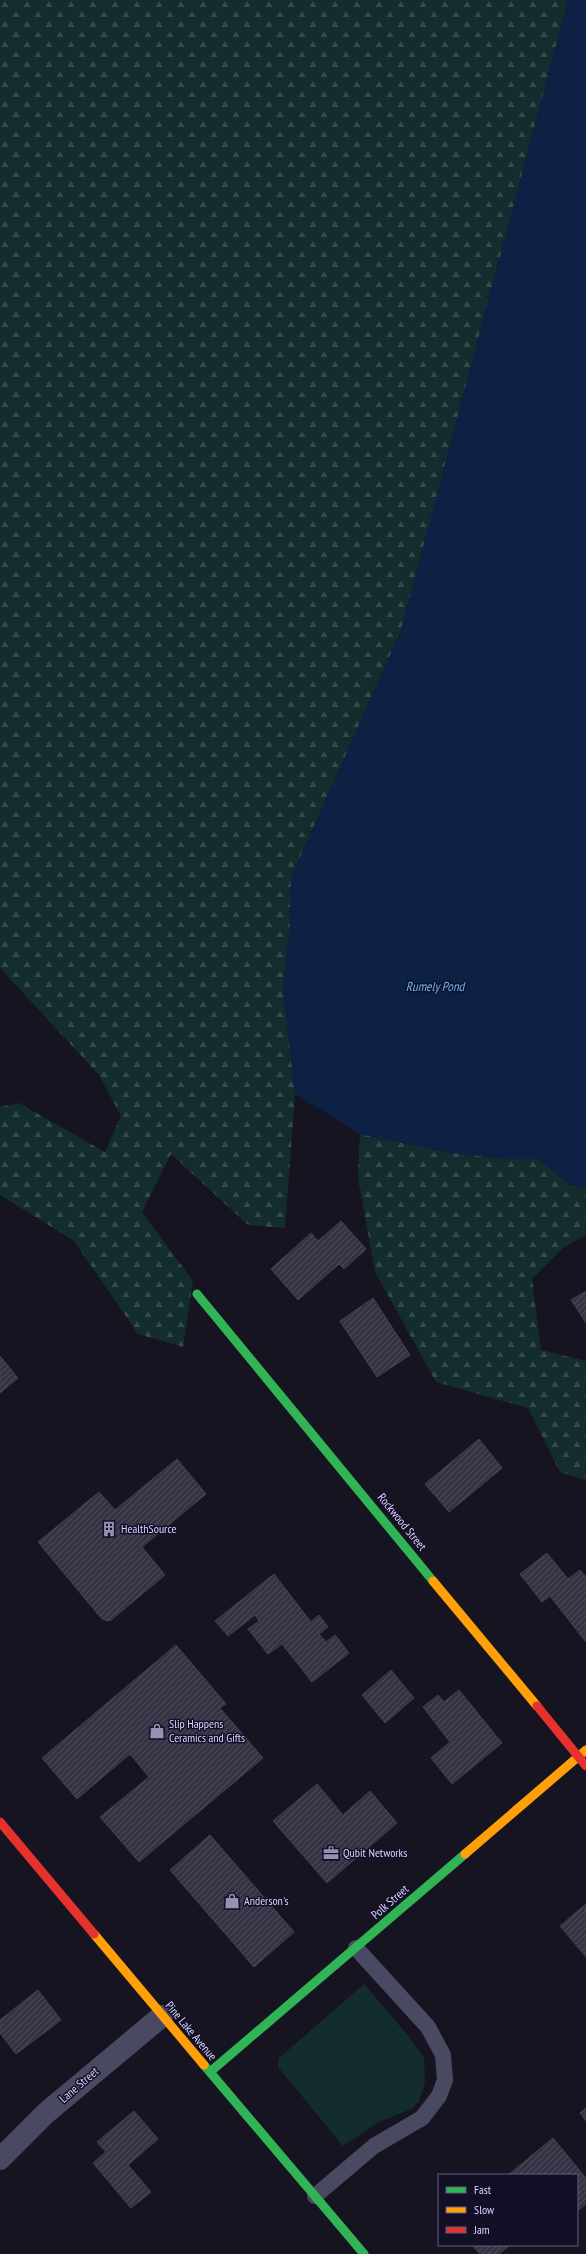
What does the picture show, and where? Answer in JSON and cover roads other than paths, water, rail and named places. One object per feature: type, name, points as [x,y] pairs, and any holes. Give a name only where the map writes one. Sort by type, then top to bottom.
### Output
[{"type":"street","name":"Rockwood Street","points":[[197,1294],[586,1766]]},
{"type":"street","name":"Polk Street","points":[[210,2072],[586,1750]]},
{"type":"street","name":"Pine Lake Avenue","points":[[0,1822],[364,2254]]},
{"type":"street","name":"Lane Street","points":[[0,2158],[52,2108],[162,2016]]},
{"type":"lane","points":[[315,2196],[374,2146],[422,2118],[439,2096],[445,2080],[443,2055],[428,2027],[356,1948]]},
{"type":"water","name":"Rumely Pond","points":[[568,0],[586,0],[586,1188],[573,1186],[538,1159],[505,1159],[447,1152],[360,1134],[295,1094],[283,987],[290,927],[291,878],[401,631]]},
{"type":"place","name":"HealthSource","points":[[109,1529]]},
{"type":"place","name":"Slip Happens Ceramics and Gifts","points":[[157,1731]]},
{"type":"place","name":"Qubit Networks","points":[[331,1853]]},
{"type":"place","name":"Anderson's","points":[[232,1901]]}]
